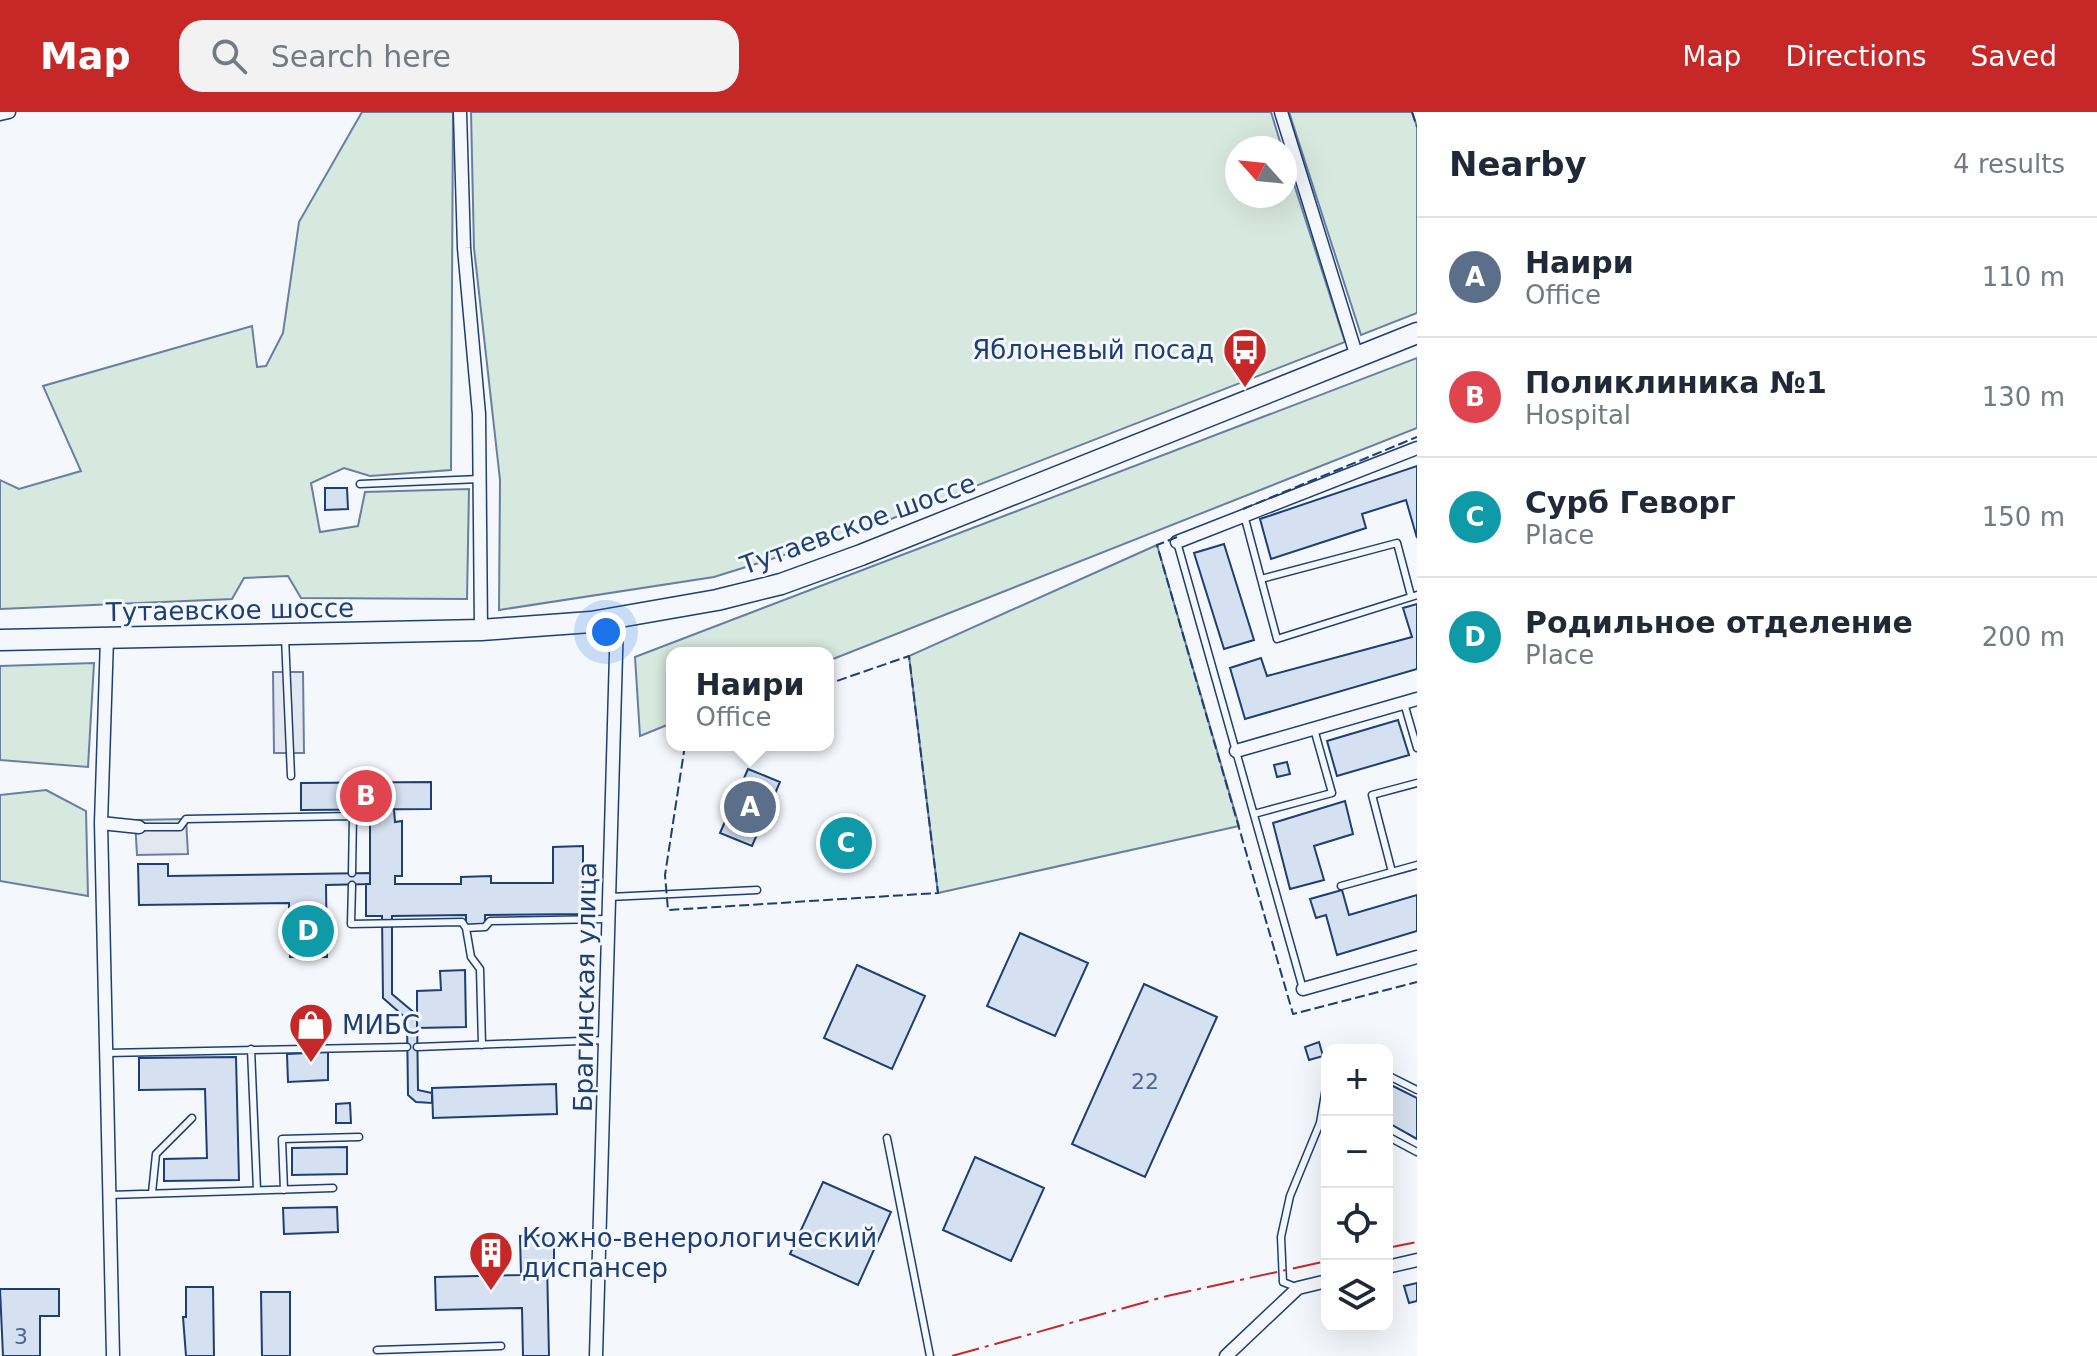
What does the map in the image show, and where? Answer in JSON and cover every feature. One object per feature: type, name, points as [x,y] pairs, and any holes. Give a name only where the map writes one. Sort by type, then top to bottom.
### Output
[{"type":"main road","name":"Тутаевское шоссе","points":[[0,640],[481,630],[617,619],[717,600],[794,579],[1417,333]]},
{"type":"street","points":[[0,114],[9,112]]},
{"type":"street","points":[[460,112],[464,248],[479,414],[481,630]]},
{"type":"street","points":[[1281,112],[1357,357]]},
{"type":"street","points":[[1177,542],[1417,448]]},
{"type":"street","name":"Брагинская улица","points":[[596,1356],[617,619]]},
{"type":"street","points":[[107,638],[101,823],[113,1356]]},
{"type":"street","points":[[1236,751],[1411,701]]},
{"type":"street","points":[[101,823],[139,827]]},
{"type":"street","points":[[1303,989],[1417,957]]},
{"type":"street","points":[[1393,1266],[1417,1260]]},
{"type":"street","points":[[1226,1356],[1298,1288],[1321,1282]]},
{"type":"lane","points":[[360,484],[480,479]]},
{"type":"lane","points":[[1244,515],[1261,579],[1277,639],[1414,596],[1397,543],[1261,579]]},
{"type":"lane","points":[[1177,542],[1303,989]]},
{"type":"lane","points":[[285,634],[291,776]]},
{"type":"lane","points":[[1411,701],[1417,748]]},
{"type":"lane","points":[[1254,814],[1332,793],[1314,729]]},
{"type":"lane","points":[[1392,872],[1372,795],[1417,783]]},
{"type":"lane","points":[[139,827],[180,827],[186,819],[353,816],[352,873]]},
{"type":"lane","points":[[1341,886],[1417,865]]},
{"type":"lane","points":[[352,885],[351,924],[462,922],[471,957],[480,969],[482,1045]]},
{"type":"lane","points":[[609,897],[757,890]]},
{"type":"lane","points":[[466,928],[485,927],[490,921],[608,919]]},
{"type":"lane","points":[[417,1047],[606,1040]]},
{"type":"lane","points":[[106,1053],[407,1047]]},
{"type":"lane","points":[[251,1049],[257,1190]]},
{"type":"lane","points":[[1393,1078],[1417,1090]]},
{"type":"lane","points":[[1298,1288],[1283,1282],[1281,1237],[1290,1196],[1321,1116]]},
{"type":"lane","points":[[152,1193],[156,1154],[192,1118]]},
{"type":"lane","points":[[284,1190],[282,1139],[359,1137]]},
{"type":"lane","points":[[887,1138],[930,1356]]},
{"type":"lane","points":[[1393,1139],[1417,1152]]},
{"type":"lane","points":[[109,1195],[333,1188]]},
{"type":"lane","points":[[377,1350],[501,1346]]},
{"type":"shaded area","points":[[362,112],[453,112],[451,470],[370,476],[344,468],[311,483],[320,532],[358,526],[365,492],[469,489],[467,599],[301,598],[288,576],[244,578],[232,599],[0,609],[0,480],[19,489],[81,471],[43,386],[252,326],[257,367],[266,366],[283,333],[299,222]]},
{"type":"shaded area","points":[[471,112],[1271,112],[1278,136],[1225,136],[1225,208],[1297,208],[1297,193],[1345,342],[855,533],[714,577],[499,610],[500,480],[474,248]]},
{"type":"shaded area","points":[[1289,112],[1412,112],[1417,127],[1417,313],[1361,335]]},
{"type":"shaded area","points":[[1417,358],[1417,428],[834,659],[834,647],[666,647],[666,725],[640,736],[635,657]]},
{"type":"shaded area","points":[[1157,545],[1239,826],[938,893],[909,656]]},
{"type":"shaded area","points":[[94,663],[88,767],[0,760],[0,666]]},
{"type":"shaded area","points":[[273,672],[303,672],[304,753],[274,753]]},
{"type":"shaded area","points":[[46,790],[86,811],[88,896],[0,881],[0,795]]},
{"type":"shaded area","points":[[186,819],[188,854],[137,855],[135,820]]},
{"type":"building","points":[[1417,466],[1417,538],[1406,500],[1362,514],[1366,528],[1271,559],[1260,519]]},
{"type":"building","points":[[325,488],[347,488],[348,509],[325,510]]},
{"type":"building","points":[[1224,544],[1254,640],[1224,649],[1194,553]]},
{"type":"building","points":[[1417,604],[1417,669],[1245,719],[1230,668],[1261,658],[1267,676],[1412,637],[1403,608]]},
{"type":"building","points":[[1398,720],[1409,755],[1337,776],[1327,741]]},
{"type":"building","points":[[1287,762],[1290,774],[1277,777],[1274,765]]},
{"type":"building","points":[[748,769],[780,782],[752,846],[720,833]]},
{"type":"building","points":[[431,782],[431,809],[301,810],[301,783]]},
{"type":"building","points":[[1345,801],[1353,834],[1314,846],[1324,880],[1290,889],[1273,823]]},
{"type":"building","points":[[377,809],[394,809],[395,822],[402,821],[402,876],[395,876],[395,884],[461,884],[461,877],[491,876],[491,883],[553,883],[553,847],[583,846],[583,914],[485,915],[485,925],[466,925],[466,915],[392,916],[392,994],[417,1015],[418,1090],[432,1093],[432,1103],[416,1102],[408,1095],[407,1019],[383,998],[382,916],[366,916],[366,884],[370,884],[370,822],[378,822]]},
{"type":"building","points":[[852,815],[859,817],[861,831],[865,833],[847,867],[841,865],[840,869],[828,864],[830,861],[824,858],[832,840],[828,838],[836,820]]},
{"type":"building","points":[[138,864],[168,864],[168,876],[370,873],[370,884],[326,885],[327,957],[290,957],[289,903],[139,905]]},
{"type":"building","points":[[1342,890],[1349,915],[1417,895],[1417,931],[1337,955],[1326,915],[1316,918],[1310,899]]},
{"type":"building","points":[[1020,933],[1088,963],[1055,1036],[987,1006]]},
{"type":"building","points":[[857,965],[925,996],[892,1069],[824,1038]]},
{"type":"building","points":[[465,970],[466,1027],[417,1028],[417,991],[441,990],[440,971]]},
{"type":"building","points":[[1144,984],[1217,1017],[1145,1177],[1072,1144]]},
{"type":"building","points":[[1319,1042],[1321,1057],[1309,1060],[1305,1047]]},
{"type":"building","points":[[328,1052],[328,1080],[288,1082],[287,1054]]},
{"type":"building","points":[[236,1057],[239,1180],[164,1181],[164,1159],[207,1158],[205,1089],[139,1090],[139,1058]]},
{"type":"building","points":[[556,1084],[557,1114],[433,1118],[432,1088]]},
{"type":"building","points":[[1393,1086],[1417,1098],[1417,1139],[1393,1125]]},
{"type":"building","points":[[350,1103],[351,1123],[336,1123],[336,1104]]},
{"type":"building","points":[[347,1147],[347,1174],[292,1175],[292,1148]]},
{"type":"building","points":[[975,1157],[1044,1188],[1011,1261],[943,1230]]},
{"type":"building","points":[[823,1182],[891,1212],[858,1285],[790,1254]]},
{"type":"building","points":[[337,1207],[338,1232],[284,1234],[283,1208]]},
{"type":"building","name":"Кожно-венерологический диспансер","points":[[554,1235],[554,1262],[547,1262],[549,1356],[523,1356],[522,1308],[436,1310],[435,1277],[521,1275],[520,1236]]},
{"type":"building","points":[[1417,1283],[1417,1301],[1409,1303],[1404,1286]]},
{"type":"building","points":[[186,1287],[213,1287],[214,1356],[186,1356],[183,1317],[186,1317]]},
{"type":"building","points":[[0,1289],[59,1289],[59,1316],[40,1316],[40,1356],[3,1356]]},
{"type":"building","points":[[261,1292],[290,1292],[290,1356],[262,1356]]},
{"type":"fence","points":[[1412,112],[1417,127]]},
{"type":"fence","points":[[1243,509],[1417,437]]},
{"type":"fence","points":[[1177,537],[1157,545],[1293,1014],[1417,982]]},
{"type":"fence","points":[[684,751],[665,875],[668,910],[938,893],[909,656],[834,682]]},
{"type":"power","points":[[1393,1247],[1417,1242]]},
{"type":"power","points":[[952,1356],[1167,1296],[1321,1262]]},
{"type":"place","name":"Яблоневый посад","points":[[1245,389]]},
{"type":"place","name":"Поликлиника №1","points":[[366,796]]},
{"type":"place","name":"Наири","points":[[750,807]]},
{"type":"place","name":"Сурб Геворг","points":[[846,843]]},
{"type":"place","name":"Родильное отделение","points":[[308,931]]},
{"type":"place","name":"МИБС","points":[[311,1064]]},
{"type":"place","name":"Кожно-венерологический диспансер","points":[[491,1292]]}]
